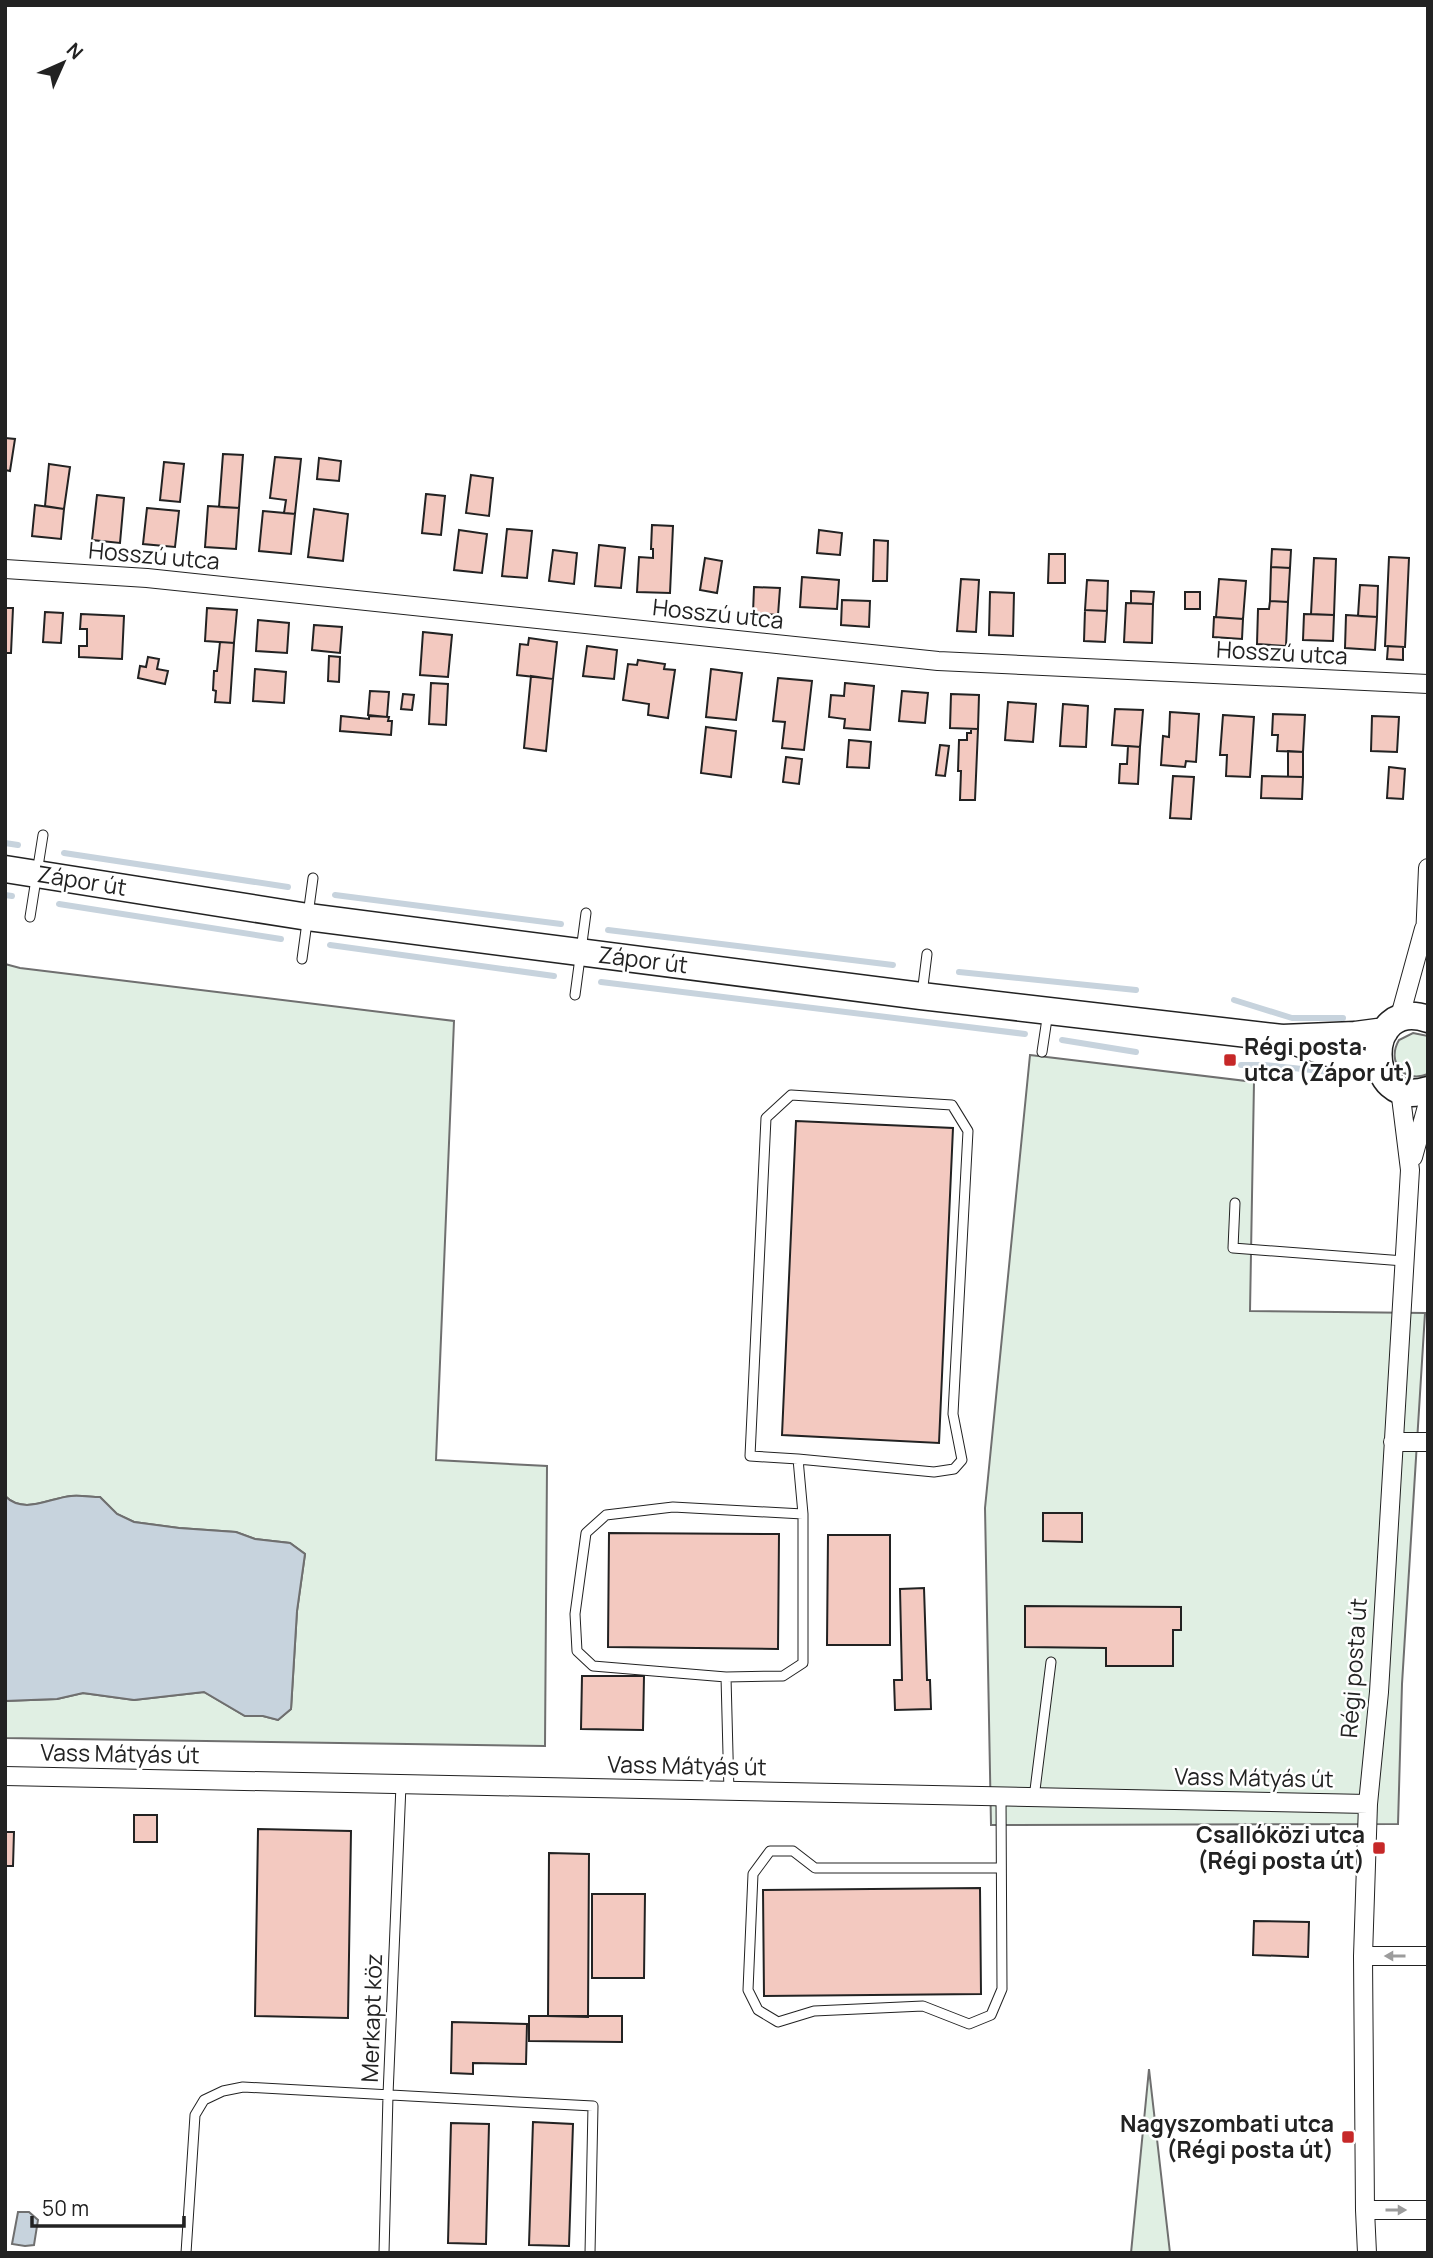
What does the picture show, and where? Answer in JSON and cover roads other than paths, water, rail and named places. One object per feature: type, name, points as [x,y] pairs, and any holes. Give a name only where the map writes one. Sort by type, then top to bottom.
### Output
[{"type":"street","name":"Hosszú utca","points":[[5,569],[147,578],[938,662],[1428,684]]},
{"type":"street","points":[[1428,868],[1424,929],[1428,959]]},
{"type":"street","name":"Zápor út","points":[[5,869],[308,917],[922,996],[1282,1038],[1355,1035],[1392,1025],[1411,1016],[1428,1019]]},
{"type":"street","points":[[1424,929],[1392,1025],[1378,1049],[1377,1059],[1385,1077],[1400,1090],[1411,1093],[1428,1090]]},
{"type":"street","name":"Zápor út","points":[[1282,1038],[1380,1069]]},
{"type":"street","name":"Régi posta út","points":[[1367,2253],[1363,1956],[1368,1804],[1378,1692],[1410,1170],[1400,1090]]},
{"type":"street","name":"Régi posta út","points":[[1410,1170],[1428,1102]]},
{"type":"street","points":[[1393,1441],[1428,1442]]},
{"type":"street","name":"Vass Mátyás út","points":[[5,1776],[1368,1804]]},
{"type":"street","points":[[1363,1956],[1428,1956]]},
{"type":"street","points":[[1365,2210],[1428,2210]]},
{"type":"lane","points":[[30,917],[43,835]]},
{"type":"lane","points":[[302,959],[313,878]]},
{"type":"lane","points":[[575,995],[586,913]]},
{"type":"lane","points":[[922,996],[927,954]]},
{"type":"lane","points":[[1042,1052],[1048,1011]]},
{"type":"lane","points":[[791,1095],[952,1105],[968,1131],[953,1414],[962,1460],[954,1469],[934,1472],[798,1460],[750,1456],[766,1118],[791,1095]]},
{"type":"lane","points":[[1235,1203],[1233,1248],[1404,1262]]},
{"type":"lane","points":[[798,1460],[803,1514],[803,1662],[783,1676],[726,1676],[593,1666],[577,1651],[575,1614],[586,1533],[606,1515],[673,1507],[803,1514]]},
{"type":"lane","points":[[1034,1798],[1051,1662]]},
{"type":"lane","points":[[726,1676],[729,1792]]},
{"type":"lane","name":"Merkapt köz","points":[[384,2253],[401,1785]]},
{"type":"lane","points":[[1001,1798],[1002,1989],[991,2015],[969,2024],[923,2006],[814,2011],[778,2022],[758,2010],[748,1990],[753,1874],[770,1851],[793,1851],[815,1868],[1001,1868]]},
{"type":"lane","points":[[186,2253],[195,2115],[204,2100],[223,2091],[243,2087],[593,2106],[590,2253]]},
{"type":"waterway","points":[[5,843],[18,845]]},
{"type":"waterway","points":[[64,853],[288,887]]},
{"type":"waterway","points":[[5,895],[12,896]]},
{"type":"waterway","points":[[335,895],[561,924]]},
{"type":"waterway","points":[[59,904],[281,939]]},
{"type":"waterway","points":[[608,930],[893,965]]},
{"type":"waterway","points":[[330,945],[554,976]]},
{"type":"waterway","points":[[959,972],[1136,990]]},
{"type":"waterway","points":[[601,982],[1025,1034]]},
{"type":"waterway","points":[[1234,1000],[1292,1018],[1343,1018]]},
{"type":"waterway","points":[[1062,1040],[1136,1052]]},
{"type":"waterway","points":[[1241,1065],[1339,1073]]},
{"type":"place","name":"Régi posta utca (Zápor út)","points":[[1230,1060]]},
{"type":"place","name":"Csallóközi utca (Régi posta út)","points":[[1379,1848]]},
{"type":"place","name":"Nagyszombati utca (Régi posta út)","points":[[1348,2137]]}]
